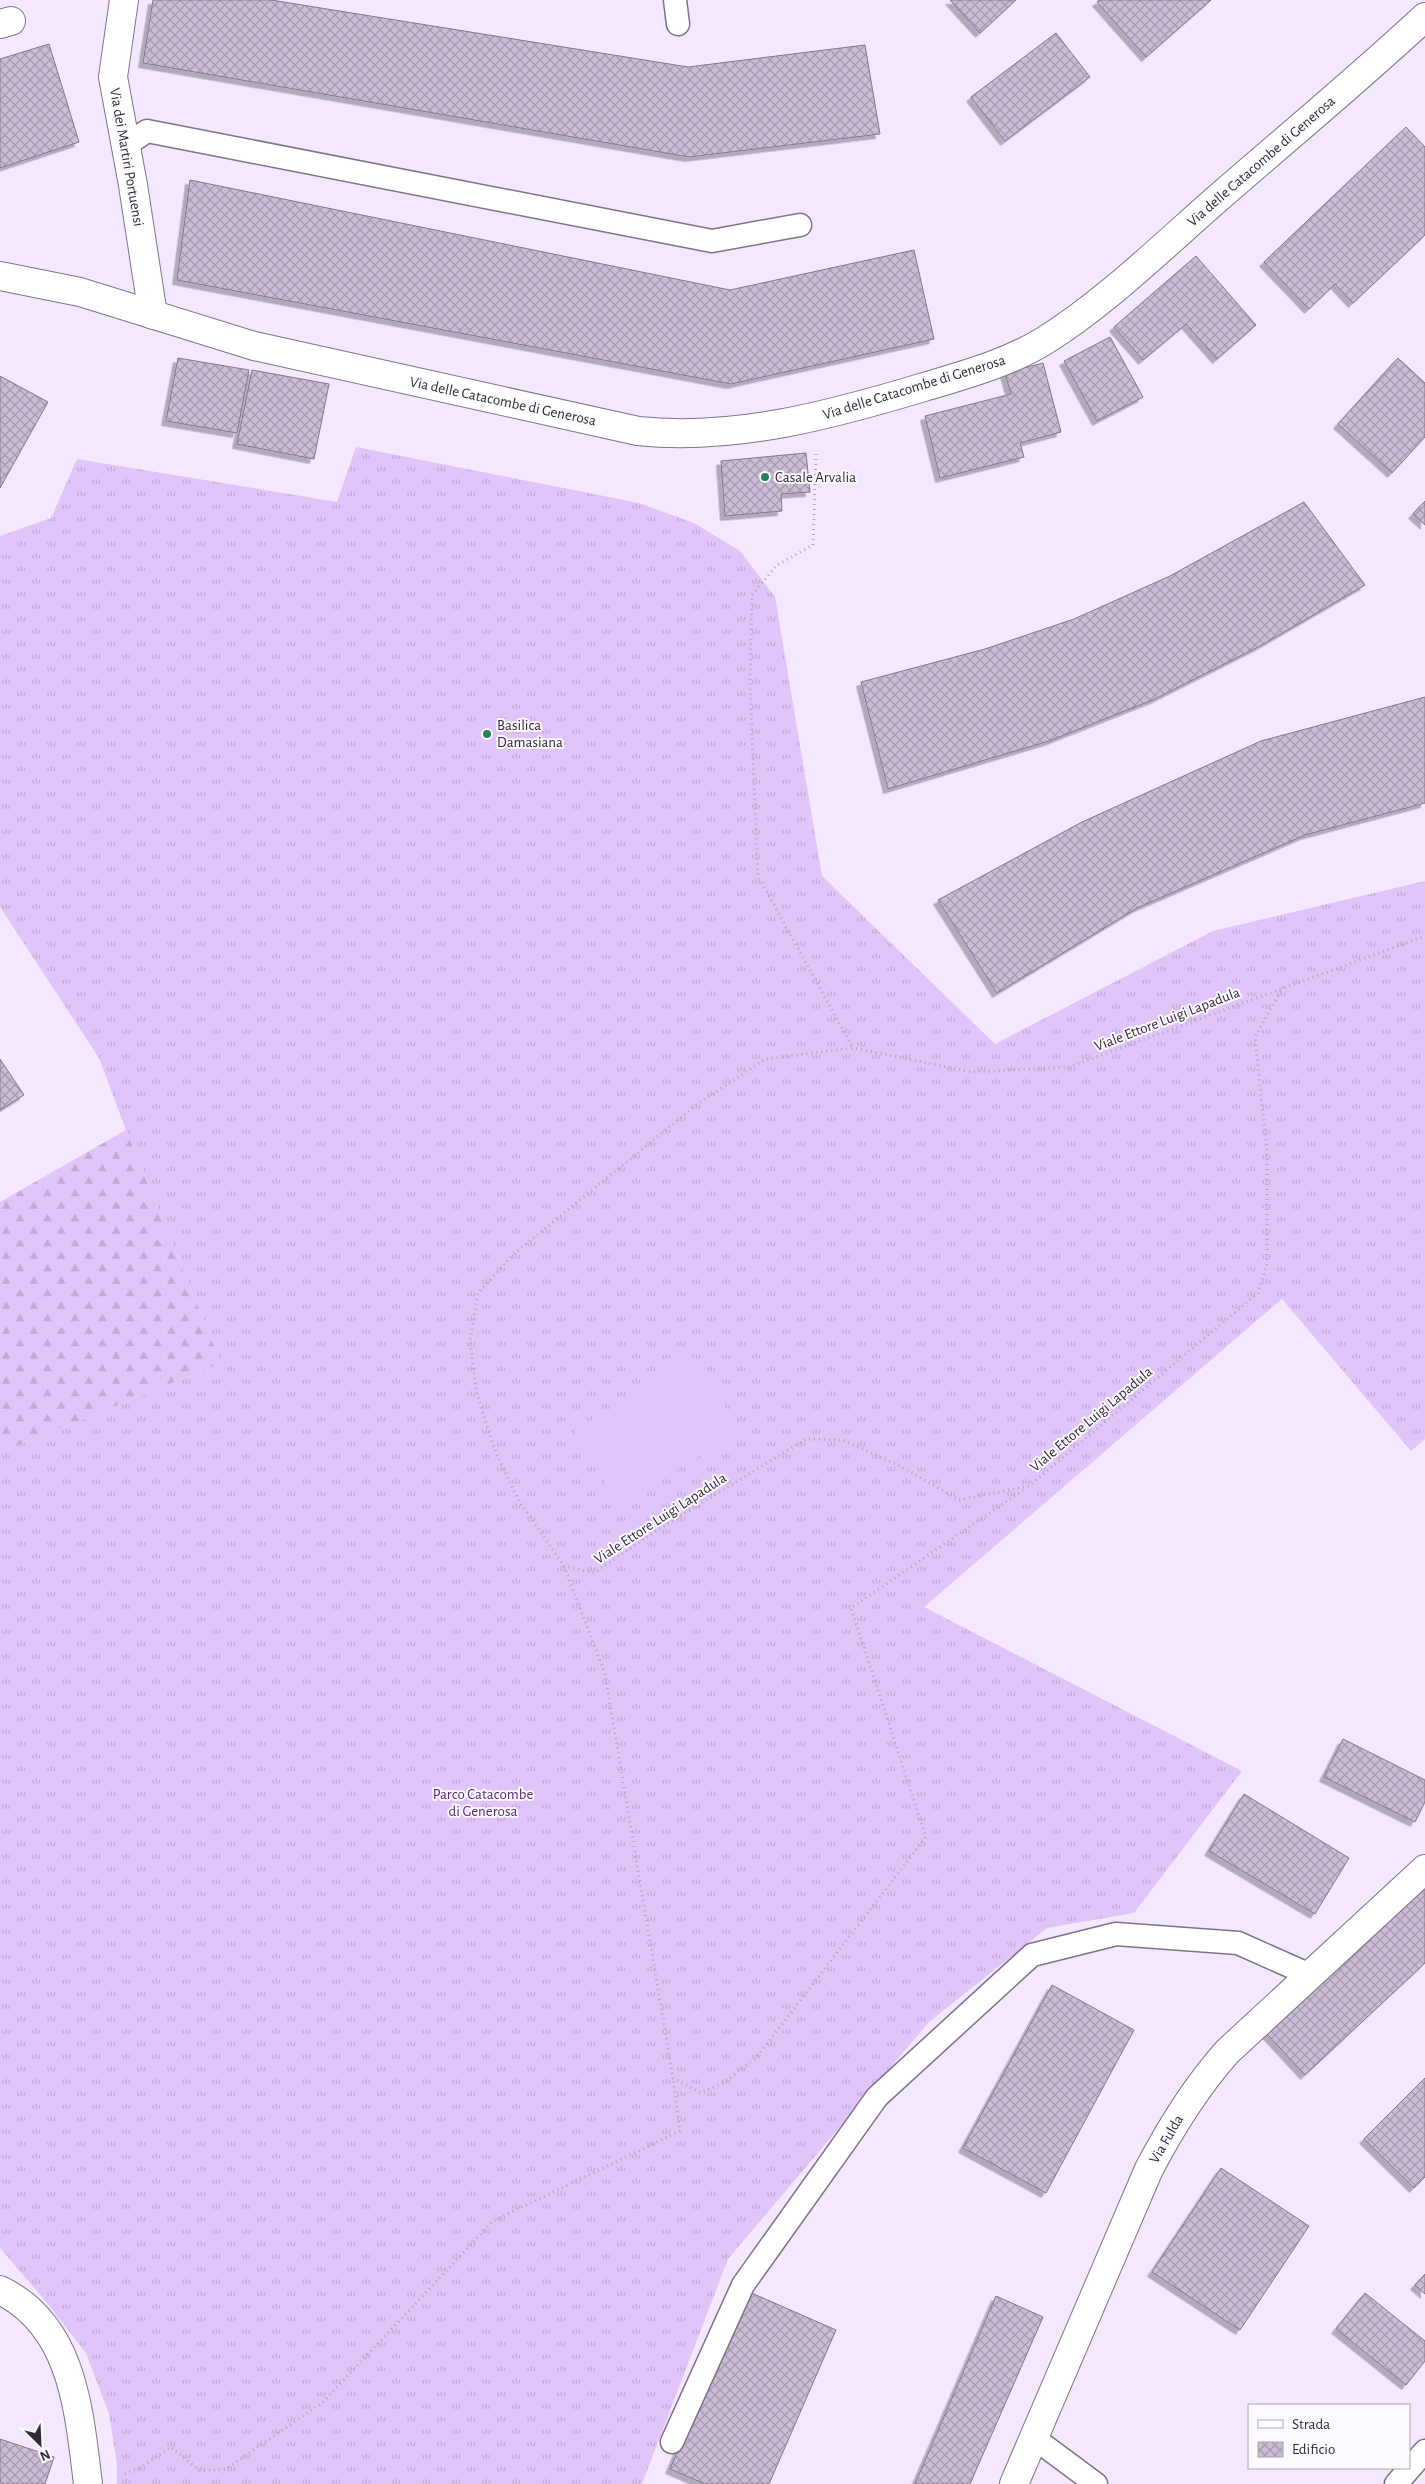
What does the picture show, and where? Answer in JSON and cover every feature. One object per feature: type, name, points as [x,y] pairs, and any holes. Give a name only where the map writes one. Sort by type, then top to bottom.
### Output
[{"type":"street","name":"Via dei Martiri Portuensi","points":[[124,0],[113,77],[126,145],[153,315]]},
{"type":"street","name":"Via delle Catacombe di Generosa","points":[[0,276],[80,292],[254,346],[638,430],[673,434],[720,432],[817,417],[944,381],[997,363],[1046,340],[1119,284],[1425,17]]},
{"type":"street","name":"Via Fulda","points":[[1014,2484],[1149,2169],[1165,2138],[1205,2076],[1310,1975],[1425,1869]]},
{"type":"street","points":[[0,2290],[18,2299],[29,2308],[45,2326],[62,2356],[80,2413],[88,2484]]},
{"type":"lane","points":[[675,0],[678,24]]},
{"type":"lane","points":[[126,145],[147,131],[712,241],[800,225]]},
{"type":"lane","points":[[672,2442],[743,2285],[877,2098],[1032,1955],[1116,1934],[1238,1943],[1310,1975]]},
{"type":"lane","points":[[1034,2438],[1096,2484]]},
{"type":"lane","points":[[1410,2468],[1425,2451]]},
{"type":"lane","points":[[1396,2484],[1409,2469]]},
{"type":"path","points":[[817,417],[813,545],[777,565],[752,595],[750,685],[758,876],[852,1048]]},
{"type":"path","name":"Viale Ettore Luigi Lapadula","points":[[1283,988],[1255,1037],[1267,1153],[1267,1264],[1258,1293],[1028,1486],[959,1500],[902,1467],[843,1440],[806,1439],[656,1531],[594,1573],[564,1566],[517,1498],[493,1445],[477,1394],[470,1341],[478,1293],[514,1253],[695,1106],[765,1059],[852,1048],[972,1072],[1069,1067],[1283,988],[1425,936]]},
{"type":"path","points":[[673,2078],[701,2093],[725,2082],[756,2058],[926,1837],[851,1608],[1028,1486]]},
{"type":"path","points":[[116,2477],[141,2467],[170,2447],[200,2471],[226,2468],[323,2402],[493,2221],[680,2131],[673,2078],[605,1674],[564,1566]]},
{"type":"green space","name":"Parco Catacombe di Generosa","points":[[356,447],[639,503],[694,523],[740,551],[775,597],[822,876],[995,1044],[1213,931],[1425,881],[1425,1439],[1411,1451],[1282,1299],[924,1607],[1242,1771],[1134,1913],[1047,1928],[929,2022],[728,2259],[642,2484],[117,2484],[117,2464],[109,2414],[86,2353],[43,2298],[0,2248],[0,1453],[221,1363],[126,1130],[99,1058],[0,907],[0,536],[51,518],[77,459],[337,502]]},
{"type":"green space","points":[[126,1130],[221,1363],[0,1453],[0,1202]]},
{"type":"green space","points":[[695,1357],[740,1431],[619,1505],[574,1431]]},
{"type":"building","points":[[153,0],[271,0],[688,67],[865,45],[880,134],[689,157],[143,63]]},
{"type":"building","points":[[950,0],[1016,0],[980,33]]},
{"type":"building","points":[[1099,0],[1211,0],[1146,57],[1097,2]]},
{"type":"building","points":[[1056,33],[1090,77],[1005,141],[971,97]]},
{"type":"building","points":[[49,44],[79,142],[0,168],[0,59]]},
{"type":"building","points":[[1406,127],[1425,147],[1425,235],[1353,303],[1335,284],[1309,309],[1264,262]]},
{"type":"building","points":[[190,180],[730,290],[914,250],[934,339],[731,384],[177,280]]},
{"type":"building","points":[[1196,256],[1256,325],[1217,359],[1186,324],[1143,360],[1114,327]]},
{"type":"building","points":[[1110,337],[1143,397],[1097,421],[1064,361]]},
{"type":"building","points":[[178,358],[249,370],[237,433],[166,421]]},
{"type":"building","points":[[1398,358],[1425,383],[1425,437],[1392,473],[1338,424]]},
{"type":"building","points":[[1043,363],[1061,432],[1020,443],[1024,457],[940,478],[925,416],[1011,394],[1005,373]]},
{"type":"building","points":[[252,370],[329,384],[314,459],[237,444]]},
{"type":"building","points":[[0,376],[48,402],[0,488]]},
{"type":"building","name":"Casale Arvalia","points":[[806,453],[810,492],[781,494],[782,511],[725,516],[721,461]]},
{"type":"building","points":[[1425,501],[1425,525],[1413,514]]},
{"type":"building","points":[[1304,502],[1365,585],[1260,646],[1155,699],[1049,741],[888,789],[861,682],[985,649],[1074,619],[1170,576]]},
{"type":"building","points":[[1425,697],[1425,803],[1305,835],[1137,908],[997,993],[938,900],[1082,822],[1261,741]]},
{"type":"building","points":[[0,1059],[24,1095],[0,1110]]},
{"type":"building","points":[[1343,1739],[1425,1780],[1425,1802],[1415,1822],[1324,1777]]},
{"type":"building","points":[[1244,1794],[1349,1858],[1315,1914],[1209,1851]]},
{"type":"building","points":[[1425,1886],[1425,1963],[1305,2075],[1267,2034]]},
{"type":"building","points":[[1052,1985],[1134,2030],[1046,2193],[963,2148]]},
{"type":"building","points":[[1425,2078],[1425,2177],[1414,2188],[1364,2139]]},
{"type":"building","points":[[1221,2168],[1309,2226],[1240,2330],[1152,2272]]},
{"type":"building","points":[[1425,2274],[1425,2294],[1415,2285]]},
{"type":"building","points":[[747,2291],[836,2330],[769,2484],[705,2484],[670,2469]]},
{"type":"building","points":[[1365,2293],[1425,2341],[1425,2361],[1406,2385],[1336,2329]]},
{"type":"building","points":[[996,2296],[1043,2317],[970,2484],[915,2484]]},
{"type":"building","points":[[0,2439],[54,2457],[45,2484],[0,2484]]},
{"type":"place","name":"Casale Arvalia","points":[[765,477]]},
{"type":"place","name":"Basilica Damasiana","points":[[487,734]]}]
